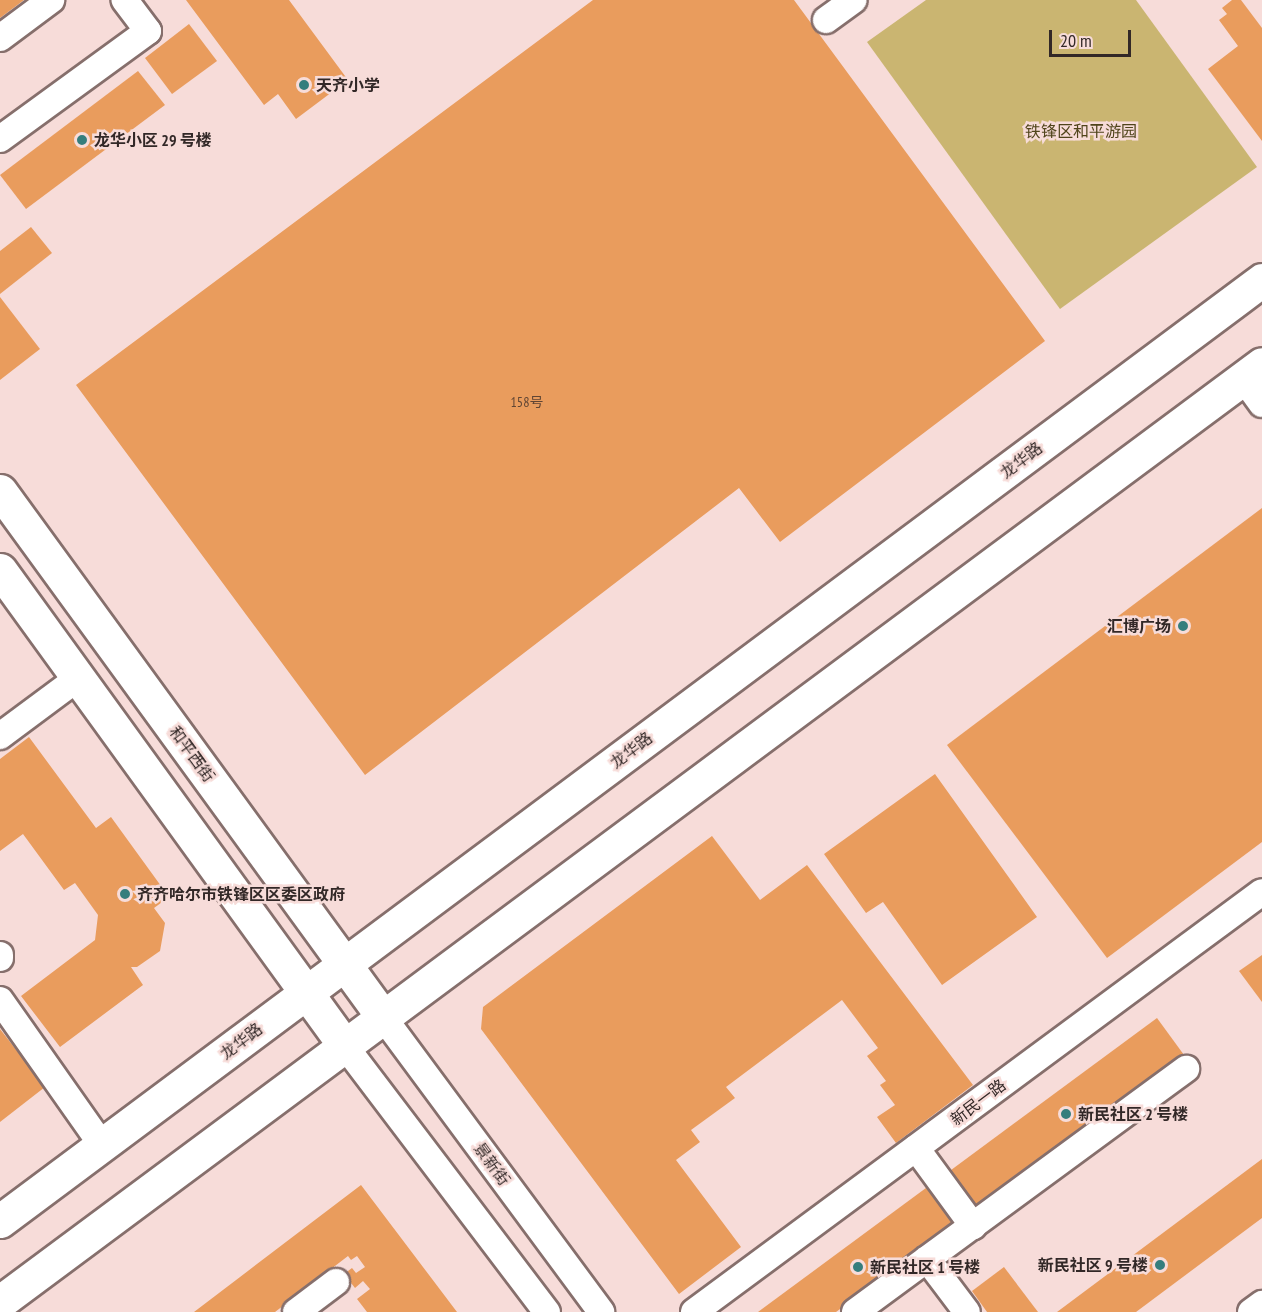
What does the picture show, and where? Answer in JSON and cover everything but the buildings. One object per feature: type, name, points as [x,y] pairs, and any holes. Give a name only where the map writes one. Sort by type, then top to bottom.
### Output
[{"type":"main road","name":"龙华路","points":[[0,1221],[1262,280]]},
{"type":"main road","points":[[0,1302],[383,1017],[1256,382]]},
{"type":"main road","name":"和平西街","points":[[0,491],[383,1017]]},
{"type":"main road","points":[[0,570],[345,1046]]},
{"type":"street","points":[[0,38],[51,0]]},
{"type":"street","points":[[0,139],[148,31],[125,0]]},
{"type":"street","points":[[826,20],[854,0]]},
{"type":"street","points":[[0,736],[78,678]]},
{"type":"street","name":"新民一路","points":[[694,1312],[1262,892]]},
{"type":"street","points":[[0,1000],[102,1144]]},
{"type":"street","name":"景新街","points":[[383,1017],[601,1312]]},
{"type":"street","points":[[345,1046],[547,1312]]},
{"type":"street","points":[[855,1312],[1186,1070]]},
{"type":"street","points":[[916,1148],[973,1226]]},
{"type":"street","points":[[927,1259],[967,1312]]},
{"type":"street","points":[[296,1312],[336,1282]]},
{"type":"street","points":[[1251,1312],[1262,1304]]},
{"type":"green space","name":"铁锋区和平游园","points":[[926,0],[1136,0],[1257,167],[1060,309],[867,42]]},
{"type":"place","name":"天齐小学","points":[[304,85]]},
{"type":"place","name":"龙华小区 29 号楼","points":[[82,140]]},
{"type":"place","name":"汇博广场","points":[[1183,626]]},
{"type":"place","name":"齐齐哈尔市铁锋区区委区政府","points":[[125,894]]},
{"type":"place","name":"新民社区 2 号楼","points":[[1066,1114]]},
{"type":"place","name":"新民社区 9 号楼","points":[[1160,1265]]},
{"type":"place","name":"新民社区 1 号楼","points":[[858,1267]]}]
